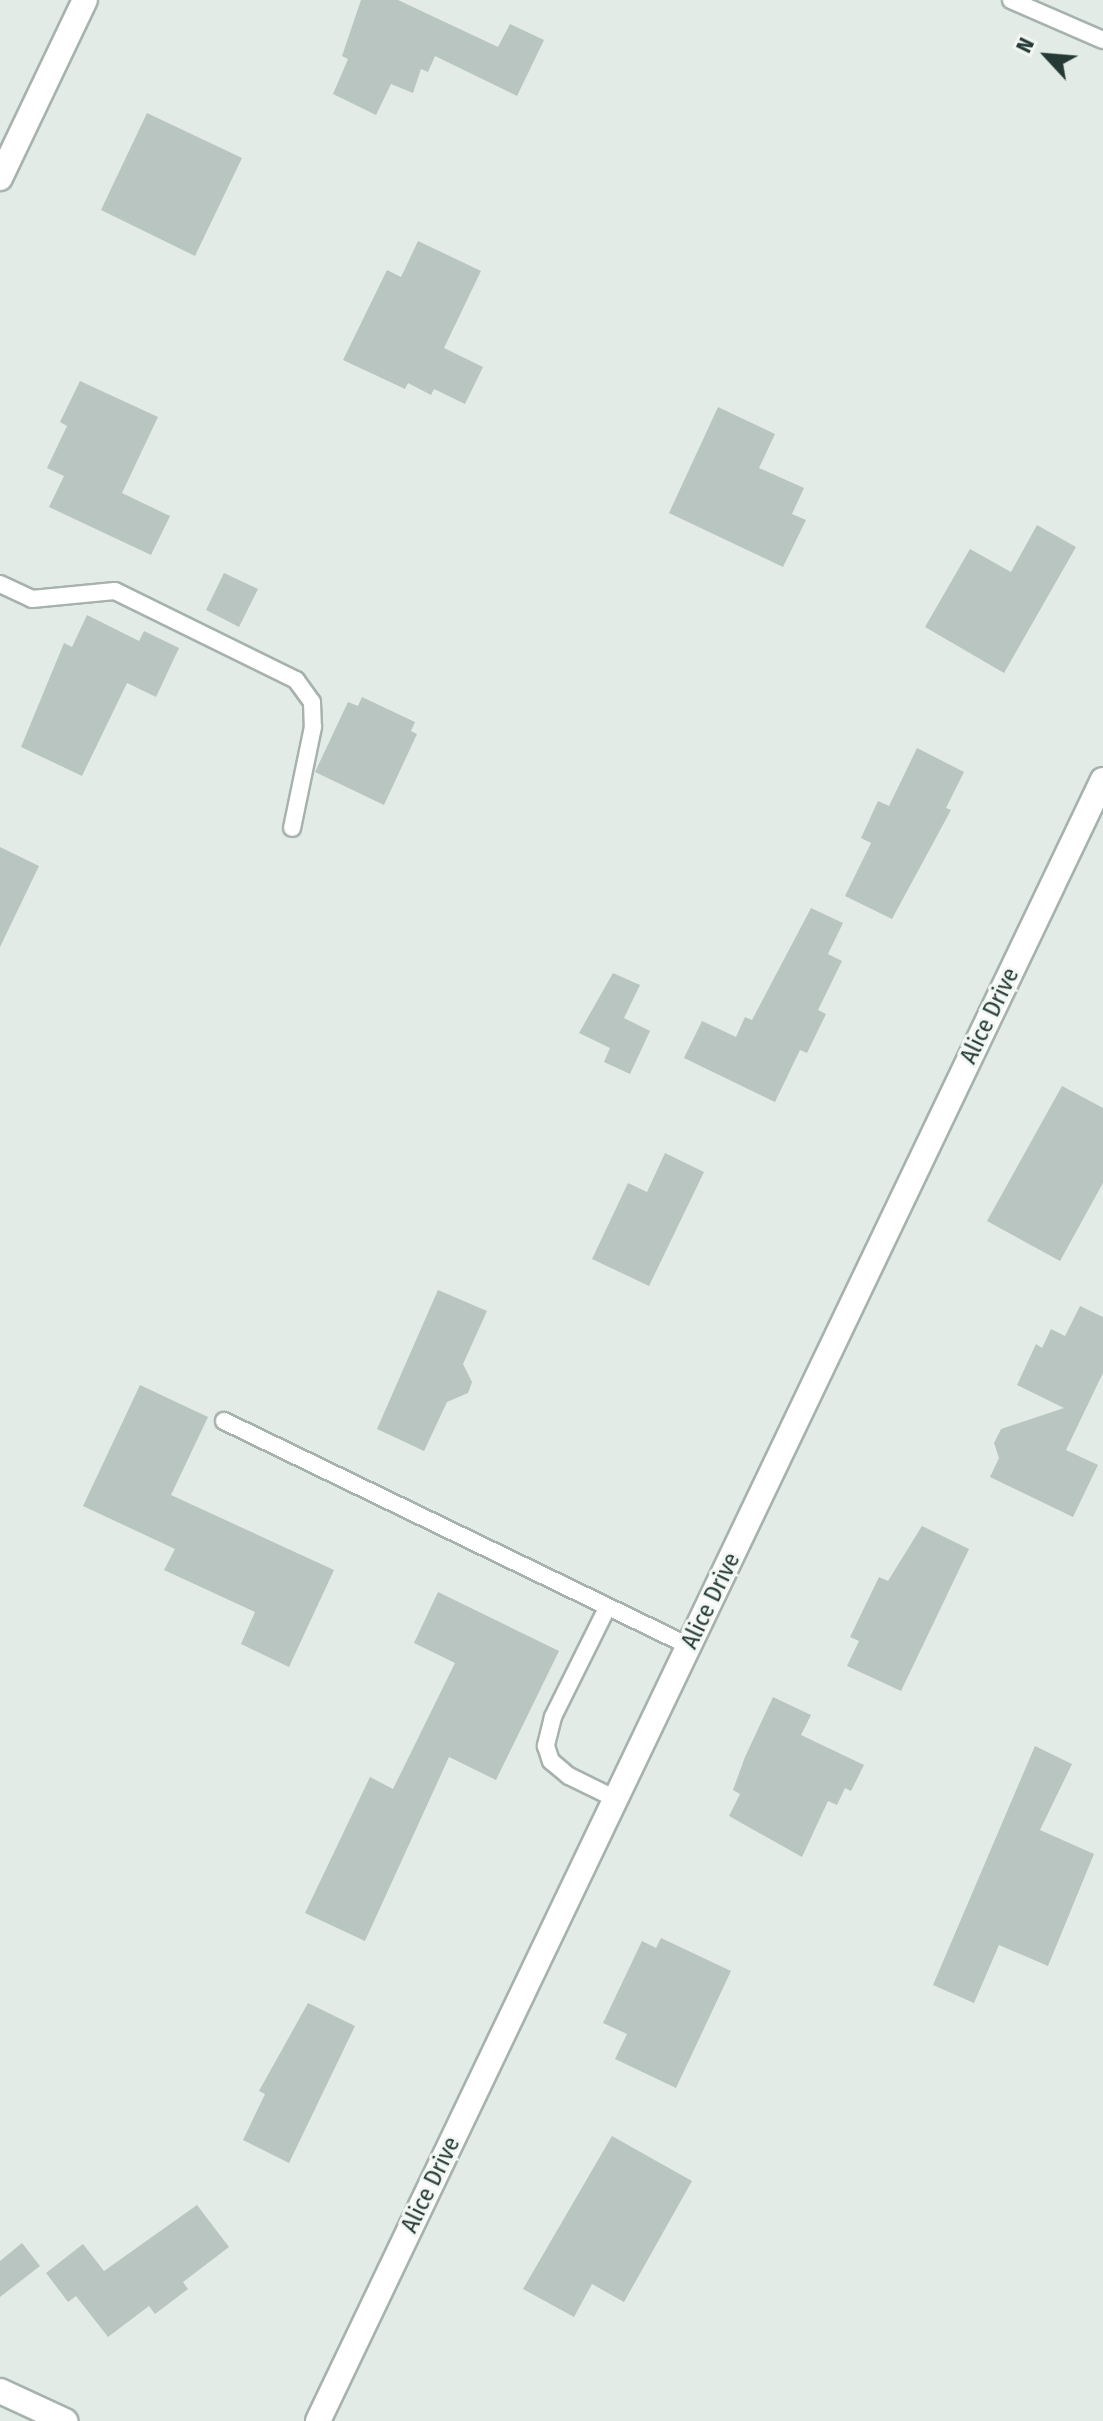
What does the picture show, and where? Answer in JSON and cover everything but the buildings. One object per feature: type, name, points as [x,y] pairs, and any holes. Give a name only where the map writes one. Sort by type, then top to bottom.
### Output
[{"type":"street","points":[[0,178],[85,0]]},
{"type":"street","name":"Alice Drive","points":[[318,2421],[1103,780]]},
{"type":"street","points":[[0,2391],[65,2421]]},
{"type":"lane","points":[[1011,0],[1103,40]]},
{"type":"lane","points":[[0,584],[32,599],[115,591],[296,680],[312,702],[313,727],[292,828]]},
{"type":"lane","points":[[224,1421],[689,1646]]},
{"type":"lane","points":[[607,1608],[553,1717],[546,1746],[551,1761],[569,1776],[616,1799]]}]
